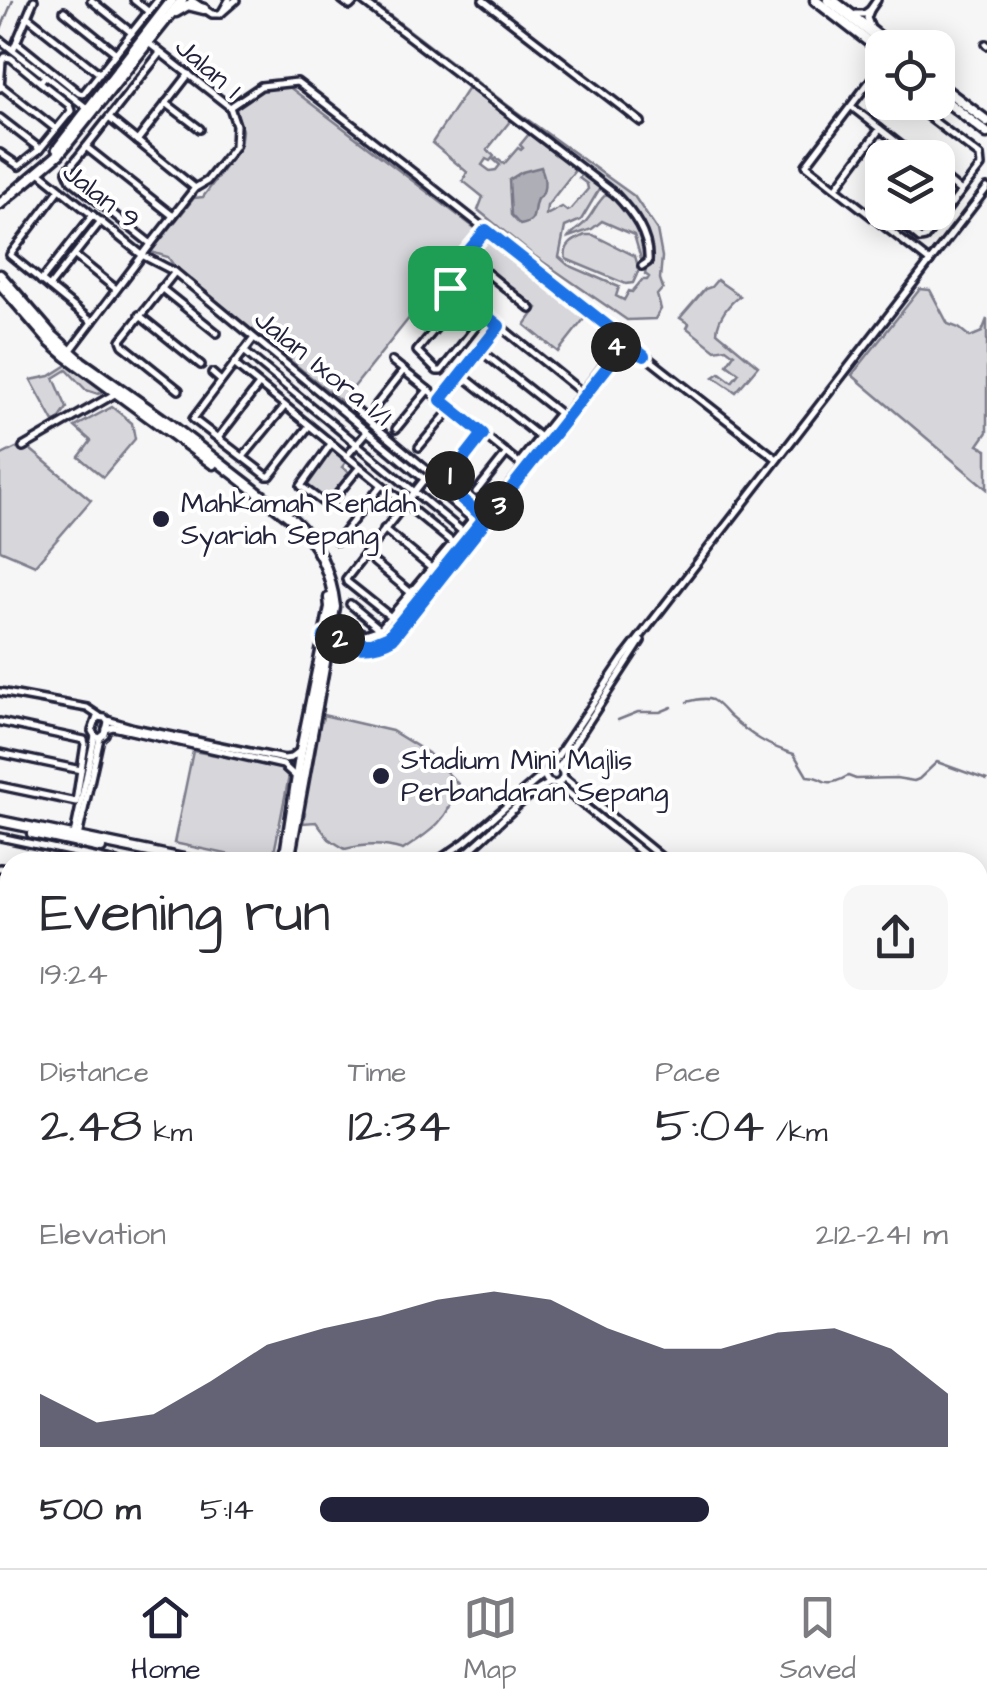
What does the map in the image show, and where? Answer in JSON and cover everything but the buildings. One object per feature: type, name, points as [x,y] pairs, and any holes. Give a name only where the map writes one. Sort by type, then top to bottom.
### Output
[{"type":"main road","points":[[0,200],[59,154],[172,0]]},
{"type":"main road","points":[[170,16],[182,0]]},
{"type":"main road","points":[[194,0],[204,9]]},
{"type":"main road","points":[[816,0],[865,39]]},
{"type":"main road","points":[[832,0],[870,30]]},
{"type":"main road","points":[[145,40],[182,6],[204,9]]},
{"type":"main road","points":[[955,96],[984,119]]},
{"type":"main road","points":[[955,109],[987,134]]},
{"type":"main road","points":[[0,276],[68,354]]},
{"type":"main road","points":[[0,284],[50,342],[296,527],[321,565],[330,607],[292,852]]},
{"type":"main road","points":[[118,392],[166,422],[306,531],[332,583],[335,608],[326,639],[328,653],[302,750],[285,852]]},
{"type":"main road","points":[[332,626],[349,643]]},
{"type":"main road","points":[[328,653],[349,643]]},
{"type":"main road","points":[[0,823],[149,852]]},
{"type":"main road","points":[[0,823],[129,852]]},
{"type":"street","points":[[13,50],[34,0]]},
{"type":"street","points":[[91,0],[132,34]]},
{"type":"street","points":[[134,0],[149,12]]},
{"type":"street","points":[[16,43],[79,94],[85,92],[158,0]]},
{"type":"street","points":[[204,9],[220,14],[232,0]]},
{"type":"street","points":[[342,0],[350,6],[358,0],[614,194],[639,223],[649,256],[642,266]]},
{"type":"street","points":[[484,0],[641,122]]},
{"type":"street","points":[[832,0],[874,30]]},
{"type":"street","points":[[870,26],[867,18],[877,0]]},
{"type":"street","points":[[853,14],[870,10]]},
{"type":"street","points":[[64,11],[116,54]]},
{"type":"street","points":[[28,16],[100,74]]},
{"type":"street","points":[[0,40],[72,110],[40,149],[19,166],[0,152]]},
{"type":"street","name":"Jalan 1","points":[[68,354],[173,216],[235,146],[236,126],[230,107],[145,40]]},
{"type":"street","points":[[151,244],[72,180],[67,171],[160,52]]},
{"type":"street","points":[[56,129],[0,87],[5,57],[90,110]]},
{"type":"street","points":[[137,141],[189,74]]},
{"type":"street","points":[[230,107],[261,86],[297,82],[777,459]]},
{"type":"street","points":[[865,89],[806,165],[865,211]]},
{"type":"street","points":[[166,103],[200,129]]},
{"type":"street","points":[[851,107],[894,140]]},
{"type":"street","points":[[0,118],[40,149]]},
{"type":"street","points":[[108,118],[196,188]]},
{"type":"street","points":[[933,120],[980,156],[981,166],[955,197]]},
{"type":"street","points":[[836,188],[880,129]]},
{"type":"street","points":[[86,147],[173,216]]},
{"type":"street","name":"Jalan 9","points":[[38,170],[142,255]]},
{"type":"street","points":[[955,187],[960,191]]},
{"type":"street","points":[[450,852],[545,773],[644,634],[987,188]]},
{"type":"street","points":[[60,189],[10,255],[92,322]]},
{"type":"street","points":[[41,281],[93,215]]},
{"type":"street","points":[[49,287],[101,221]]},
{"type":"street","points":[[486,230],[445,280],[447,285],[584,394]]},
{"type":"street","points":[[889,230],[930,262]]},
{"type":"street","points":[[912,230],[923,239],[930,230]]},
{"type":"street","points":[[74,255],[116,289]]},
{"type":"street","name":"Jalan Ixora 1/1","points":[[142,255],[175,272],[427,475],[470,517],[462,532]]},
{"type":"street","points":[[465,255],[532,308]]},
{"type":"street","points":[[175,272],[121,338],[123,345],[179,390]]},
{"type":"street","points":[[161,288],[217,334]]},
{"type":"street","points":[[462,296],[416,352],[437,371],[485,315]]},
{"type":"street","points":[[139,315],[201,365]]},
{"type":"street","points":[[441,400],[499,326]]},
{"type":"street","points":[[610,328],[618,351]]},
{"type":"street","points":[[254,338],[193,418],[267,476],[310,426]]},
{"type":"street","points":[[326,639],[375,646],[393,638],[625,341]]},
{"type":"street","points":[[244,351],[462,532],[380,630],[363,634],[353,629]]},
{"type":"street","points":[[618,351],[644,356]]},
{"type":"street","points":[[392,361],[519,463],[559,413],[480,352]]},
{"type":"street","points":[[234,364],[453,543]]},
{"type":"street","points":[[374,408],[404,370]]},
{"type":"street","points":[[212,373],[221,381]]},
{"type":"street","points":[[462,375],[540,437]]},
{"type":"street","points":[[218,438],[260,385]]},
{"type":"street","points":[[396,429],[428,390]]},
{"type":"street","points":[[24,446],[118,392]]},
{"type":"street","points":[[243,458],[285,406]]},
{"type":"street","points":[[419,446],[451,408]]},
{"type":"street","points":[[357,412],[427,475],[486,519]]},
{"type":"street","points":[[346,457],[368,431]]},
{"type":"street","points":[[444,484],[483,434]]},
{"type":"street","points":[[331,444],[301,486],[328,506],[359,468]]},
{"type":"street","points":[[476,492],[506,453]]},
{"type":"street","points":[[392,618],[346,578],[427,475]]},
{"type":"street","points":[[337,541],[382,486]]},
{"type":"street","points":[[384,529],[432,568]]},
{"type":"street","points":[[374,562],[412,592]]},
{"type":"street","points":[[350,604],[380,630]]},
{"type":"street","points":[[559,767],[625,660]]},
{"type":"street","points":[[0,692],[84,708],[97,718],[134,728],[284,759],[302,750]]},
{"type":"street","points":[[97,718],[92,732],[97,737]]},
{"type":"street","points":[[97,737],[104,736],[107,720]]},
{"type":"street","points":[[0,722],[84,740],[86,744],[76,802],[0,786]]},
{"type":"street","points":[[106,729],[113,727],[283,765],[297,780]]},
{"type":"street","points":[[75,840],[97,737]]},
{"type":"street","points":[[0,753],[81,770]]},
{"type":"street","points":[[550,766],[559,767],[563,777]]},
{"type":"street","points":[[545,773],[546,779],[641,852]]},
{"type":"street","points":[[470,851],[530,795],[563,777]]},
{"type":"street","points":[[563,777],[655,852]]},
{"type":"street","points":[[62,834],[78,826]]},
{"type":"street","points":[[78,826],[90,840]]},
{"type":"street","points":[[0,838],[68,852]]},
{"type":"shaded area","points":[[364,0],[370,0],[634,196],[657,230],[662,257],[663,288],[657,295],[661,309],[655,319],[627,320],[533,255],[478,210],[483,197],[463,181],[467,172],[432,143],[468,88],[511,120],[487,150],[494,156],[482,165],[490,171],[500,165],[496,158],[504,164],[518,148],[521,150],[520,145],[529,134],[576,169],[547,206],[546,215],[562,207],[570,210],[588,189],[579,178],[582,174],[600,188],[581,220],[565,227],[559,257],[568,265],[619,287],[616,296],[624,300],[629,291],[649,277],[645,274],[652,257],[640,220],[626,202]]},
{"type":"shaded area","points":[[288,86],[588,314],[558,352],[525,325],[537,308],[462,252],[342,402],[177,270],[168,257],[151,252],[194,198],[203,197],[240,147],[242,130],[235,108],[261,89]]},
{"type":"shaded area","points":[[541,167],[543,193],[537,199],[532,219],[520,225],[511,215],[509,180]]},
{"type":"shaded area","points":[[608,193],[635,223],[643,241],[645,261],[634,235],[602,221],[569,237]]},
{"type":"shaded area","points":[[585,235],[593,235],[635,256],[639,270],[633,283],[626,284],[566,259],[568,247]]},
{"type":"shaded area","points":[[717,280],[740,296],[725,311],[717,332],[758,366],[736,392],[714,377],[720,373],[732,382],[739,373],[727,364],[734,354],[726,348],[715,350],[680,318]]},
{"type":"shaded area","points":[[920,289],[930,290],[948,324],[970,337],[982,332],[987,319],[987,432],[978,445],[987,450],[987,489],[852,375]]},
{"type":"shaded area","points":[[69,364],[104,391],[98,394],[86,390],[67,370],[54,378],[67,408],[54,422],[31,380],[50,376]]},
{"type":"shaded area","points":[[112,407],[132,423],[135,439],[103,477],[79,457],[91,441],[75,427]]},
{"type":"shaded area","points":[[24,444],[91,500],[35,565],[0,550],[0,456]]},
{"type":"shaded area","points":[[330,451],[347,461],[342,467],[350,473],[324,501],[305,483]]},
{"type":"shaded area","name":"Stadium Mini Majlis Perbandaran Sepang","points":[[323,715],[392,731],[428,753],[458,784],[438,823],[403,850],[374,845],[345,849],[329,839],[316,822],[303,823],[305,813],[300,812],[318,722],[322,722]]},
{"type":"shaded area","points":[[193,751],[282,767],[289,776],[274,852],[216,852],[174,843]]},
{"type":"waterway","points":[[0,31],[13,0]]},
{"type":"waterway","points":[[687,702],[712,700],[752,735],[794,754],[807,776],[827,782],[848,776],[914,781],[937,762],[987,780]]},
{"type":"waterway","points":[[618,720],[638,712],[660,712],[672,707]]},
{"type":"place","name":"Mahkamah Rendah Syariah Sepang","points":[[161,519]]},
{"type":"place","name":"Stadium Mini Majlis Perbandaran Sepang","points":[[381,776]]},
{"type":"route","points":[[486,230],[610,328],[617,339],[616,350],[624,340],[644,356],[628,350],[619,352],[393,638],[365,648],[323,641],[324,636],[372,643],[389,636],[484,518],[444,484],[483,434],[441,400],[499,326],[450,288],[446,278],[486,230]]}]
